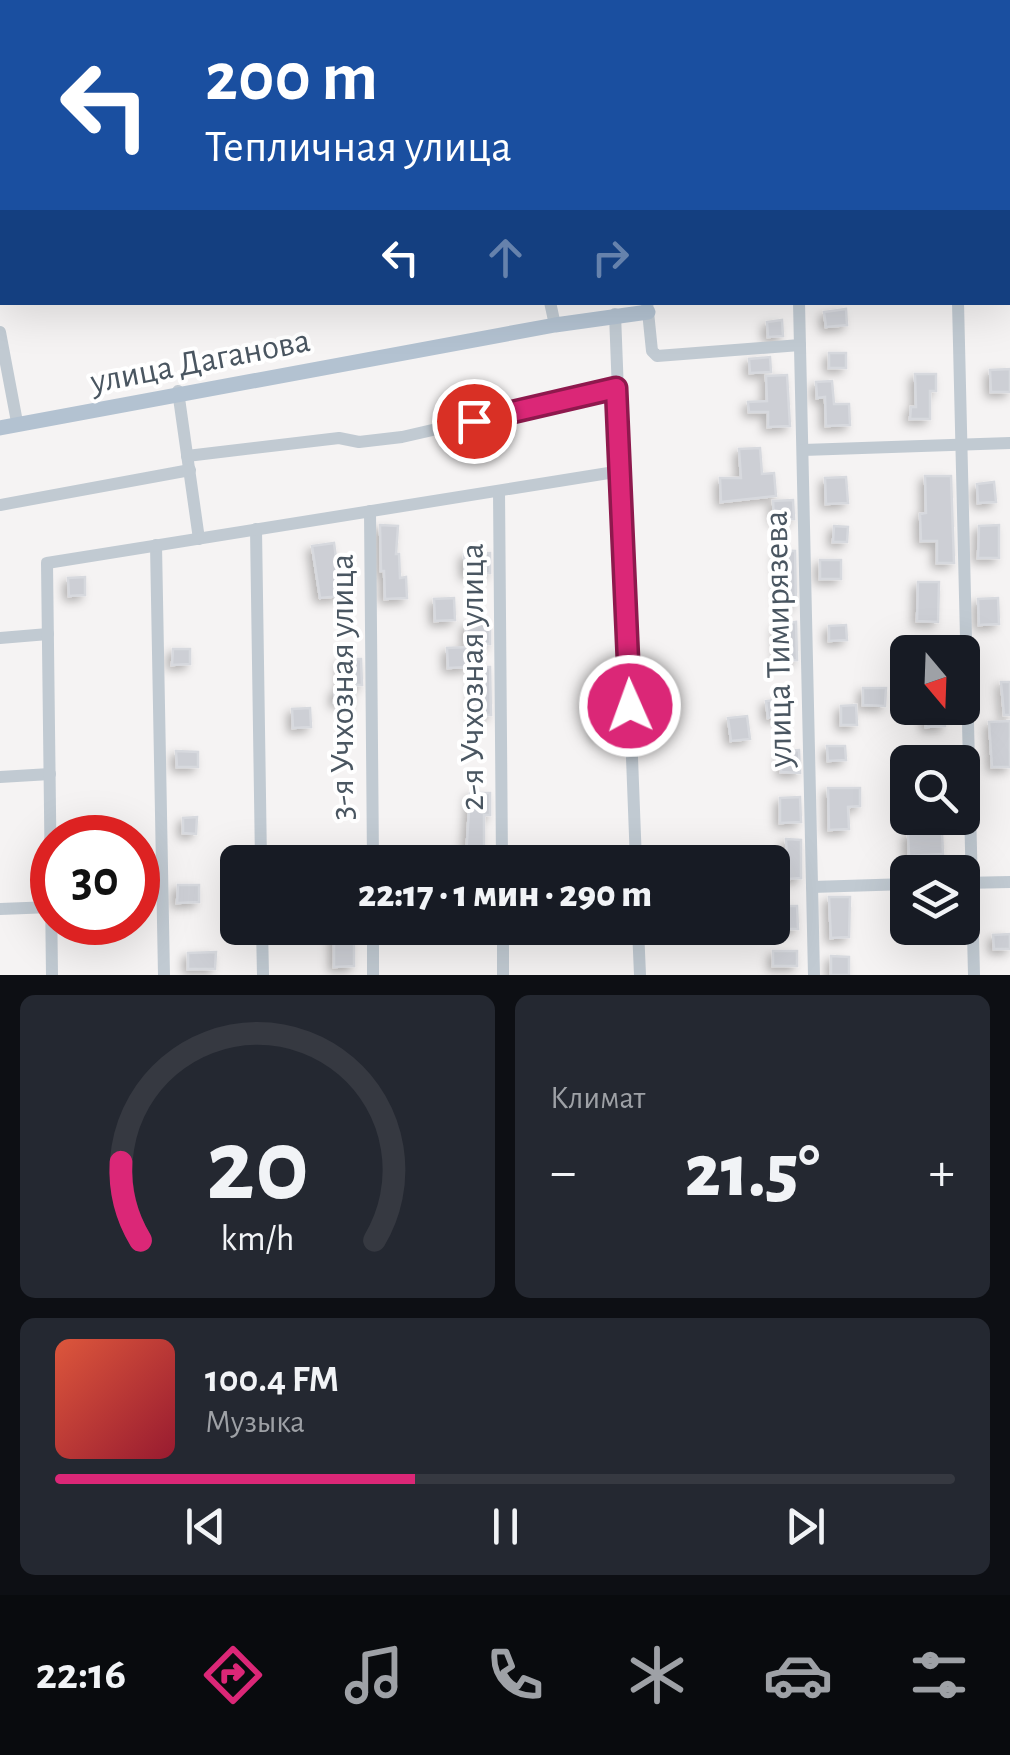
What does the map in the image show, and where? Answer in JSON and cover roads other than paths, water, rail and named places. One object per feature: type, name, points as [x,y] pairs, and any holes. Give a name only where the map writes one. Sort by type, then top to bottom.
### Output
[{"type":"main road","name":"улица Даганова","points":[[0,427],[648,308]]},
{"type":"main road","name":"улица Даганова","points":[[0,427],[178,392]]},
{"type":"street","points":[[551,305],[555,324]]},
{"type":"street","name":"улица Тимирязева","points":[[800,305],[814,975]]},
{"type":"street","points":[[958,305],[967,855]]},
{"type":"street","points":[[648,308],[650,342],[657,356],[800,345]]},
{"type":"street","points":[[615,315],[635,845]]},
{"type":"street","points":[[0,332],[17,422]]},
{"type":"street","points":[[0,505],[189,463],[340,438],[359,442],[402,437],[616,388]]},
{"type":"street","points":[[178,392],[199,538]]},
{"type":"street","points":[[803,450],[1010,443]]},
{"type":"street","points":[[51,815],[46,562],[621,471]]},
{"type":"street","name":"2-я Учхозная улица","points":[[500,490],[502,845]]},
{"type":"street","name":"3-я Учхозная улица","points":[[370,511],[372,845]]},
{"type":"street","points":[[256,530],[261,845]]},
{"type":"street","points":[[156,545],[164,975]]},
{"type":"street","points":[[0,638],[48,634]]},
{"type":"street","points":[[0,777],[50,774]]},
{"type":"street","points":[[980,883],[1010,882]]},
{"type":"street","points":[[812,886],[890,884]]},
{"type":"street","points":[[0,909],[30,908]]},
{"type":"street","points":[[52,945],[52,975]]},
{"type":"street","points":[[262,945],[263,975]]},
{"type":"street","points":[[373,945],[373,975]]},
{"type":"street","points":[[503,945],[503,975]]},
{"type":"street","points":[[639,945],[640,975]]},
{"type":"street","points":[[972,945],[974,975]]}]
